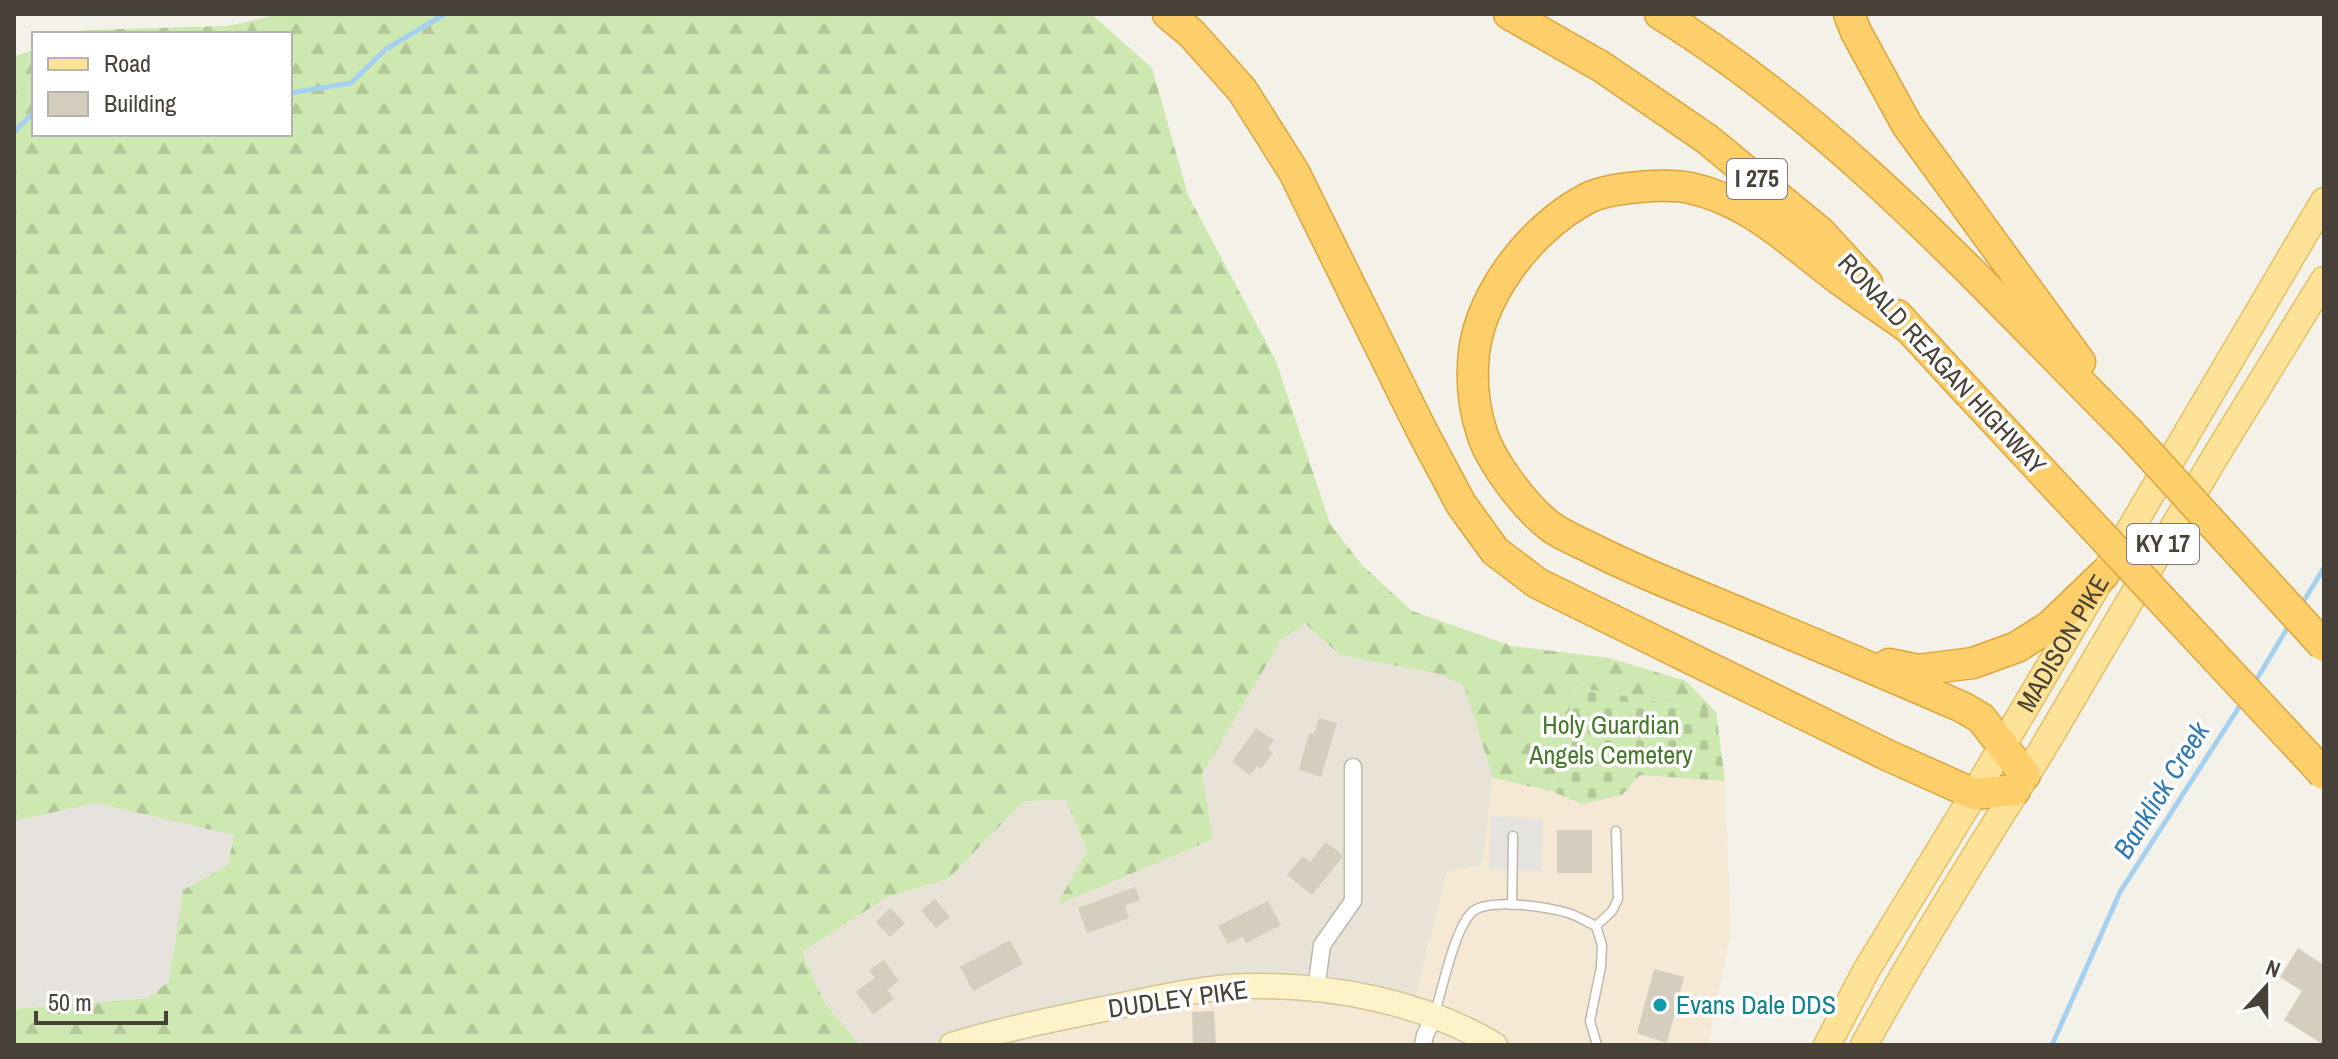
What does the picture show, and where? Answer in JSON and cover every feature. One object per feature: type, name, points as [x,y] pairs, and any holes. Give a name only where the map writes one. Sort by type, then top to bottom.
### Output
[{"type":"highway","points":[[1168,14],[1191,33],[1242,90],[1294,172],[1447,479],[1495,551],[1537,583],[1887,755],[1974,794],[2020,783],[2002,746],[1981,718],[1962,707],[1622,564],[1558,532],[1521,498],[1499,467],[1482,436],[1474,402],[1473,365],[1485,310],[1522,251],[1546,226],[1591,197],[1624,188],[1689,187],[1751,213],[1910,329]]},
{"type":"highway","name":"RONALD REAGAN HIGHWAY","points":[[1509,14],[1602,67],[1707,139],[1820,232],[2324,774]]},
{"type":"highway","points":[[1660,14],[1735,64],[1812,124],[1904,205],[2129,432],[2324,646]]},
{"type":"highway","points":[[1849,14],[1907,125],[2129,432]]},
{"type":"highway","points":[[1837,654],[1918,670],[1973,663],[2017,647],[2050,626],[2104,574]]},
{"type":"main road","name":"MADISON PIKE","points":[[1827,1045],[1867,969],[1974,794],[2324,201]]},
{"type":"main road","name":"MADISON PIKE","points":[[1864,1045],[2324,280]]},
{"type":"street","points":[[1316,990],[1322,945],[1353,901],[1353,767]]},
{"type":"street","name":"DUDLEY PIKE","points":[[952,1045],[1039,1022],[1201,991],[1248,986],[1354,995],[1412,1009],[1495,1045]]},
{"type":"street","points":[[1423,1045],[1434,1017]]},
{"type":"lane","points":[[1596,926],[1612,911],[1618,899],[1616,831]]},
{"type":"lane","points":[[1512,905],[1513,836]]},
{"type":"lane","points":[[1434,1017],[1461,929],[1473,911],[1487,905],[1512,905],[1568,913],[1596,926],[1602,945],[1601,967],[1590,1021],[1597,1045]]},
{"type":"shaded area","points":[[1305,622],[1341,655],[1436,673],[1464,685],[1493,778],[1482,865],[1447,871],[1412,1009],[952,1045],[860,1045],[825,1004],[802,952],[887,897],[948,879],[1024,801],[1066,800],[1087,850],[1058,904],[1212,839],[1202,774],[1281,639]]},
{"type":"shaded area","points":[[1640,775],[1725,781],[1731,931],[1708,1045],[952,1045],[1201,991],[1412,1009],[1447,871],[1482,865],[1493,778],[1551,791],[1582,804],[1622,795]]},
{"type":"shaded area","points":[[96,803],[234,834],[228,865],[183,890],[169,981],[150,998],[14,1009],[14,821]]},
{"type":"shaded area","points":[[1491,816],[1543,819],[1541,871],[1489,869]]},
{"type":"green space","points":[[279,14],[1091,14],[1152,68],[1188,195],[1276,361],[1330,524],[1362,565],[1412,611],[1512,646],[1609,658],[1686,681],[1716,712],[1575,687],[1551,791],[1493,778],[1464,685],[1436,673],[1340,655],[1305,623],[1281,640],[1202,774],[1213,839],[1057,905],[1087,850],[1066,800],[1024,801],[948,879],[887,897],[802,952],[825,1004],[860,1045],[14,1045],[14,1009],[149,998],[169,981],[183,890],[228,865],[234,835],[96,803],[14,821],[14,57],[32,50],[32,136],[292,136],[292,32],[80,32],[228,26]]},
{"type":"green space","name":"Holy Guardian Angels Cemetery","points":[[1575,687],[1716,712],[1725,781],[1640,775],[1622,795],[1582,804],[1551,791]]},
{"type":"building","points":[[1319,718],[1337,723],[1321,777],[1299,770],[1309,733],[1314,734]]},
{"type":"building","points":[[1256,728],[1274,740],[1268,749],[1273,753],[1261,769],[1257,766],[1250,775],[1232,762]]},
{"type":"building","points":[[1557,830],[1592,830],[1592,873],[1557,873]]},
{"type":"building","points":[[1326,842],[1342,858],[1312,895],[1287,875],[1303,856],[1310,862]]},
{"type":"building","points":[[1135,887],[1140,900],[1125,905],[1129,918],[1087,933],[1078,908]]},
{"type":"building","points":[[935,899],[950,917],[936,928],[921,910]]},
{"type":"building","points":[[1268,901],[1281,925],[1246,943],[1243,936],[1228,944],[1218,926]]},
{"type":"building","points":[[890,908],[905,923],[890,937],[876,922]]},
{"type":"building","points":[[1010,940],[1023,964],[973,991],[960,967]]},
{"type":"building","points":[[2298,948],[2324,965],[2324,1045],[2284,1020],[2302,991],[2280,977]]},
{"type":"building","points":[[884,960],[899,981],[887,990],[894,999],[873,1014],[856,992],[875,978],[869,970]]},
{"type":"building","name":"Evans Dale DDS","points":[[1654,969],[1684,977],[1667,1043],[1637,1033]]},
{"type":"building","points":[[1214,1011],[1216,1045],[1193,1045],[1192,1012]]},
{"type":"waterway","points":[[292,93],[351,83],[386,49],[445,14]]},
{"type":"waterway","points":[[14,132],[32,114]]},
{"type":"waterway","name":"Banklick Creek","points":[[2300,607],[2324,568]]},
{"type":"waterway","name":"Banklick Creek","points":[[2255,682],[2291,622]]},
{"type":"waterway","name":"Banklick Creek","points":[[2052,1045],[2120,892],[2243,701]]},
{"type":"place","name":"Evans Dale DDS","points":[[1660,1005]]}]
